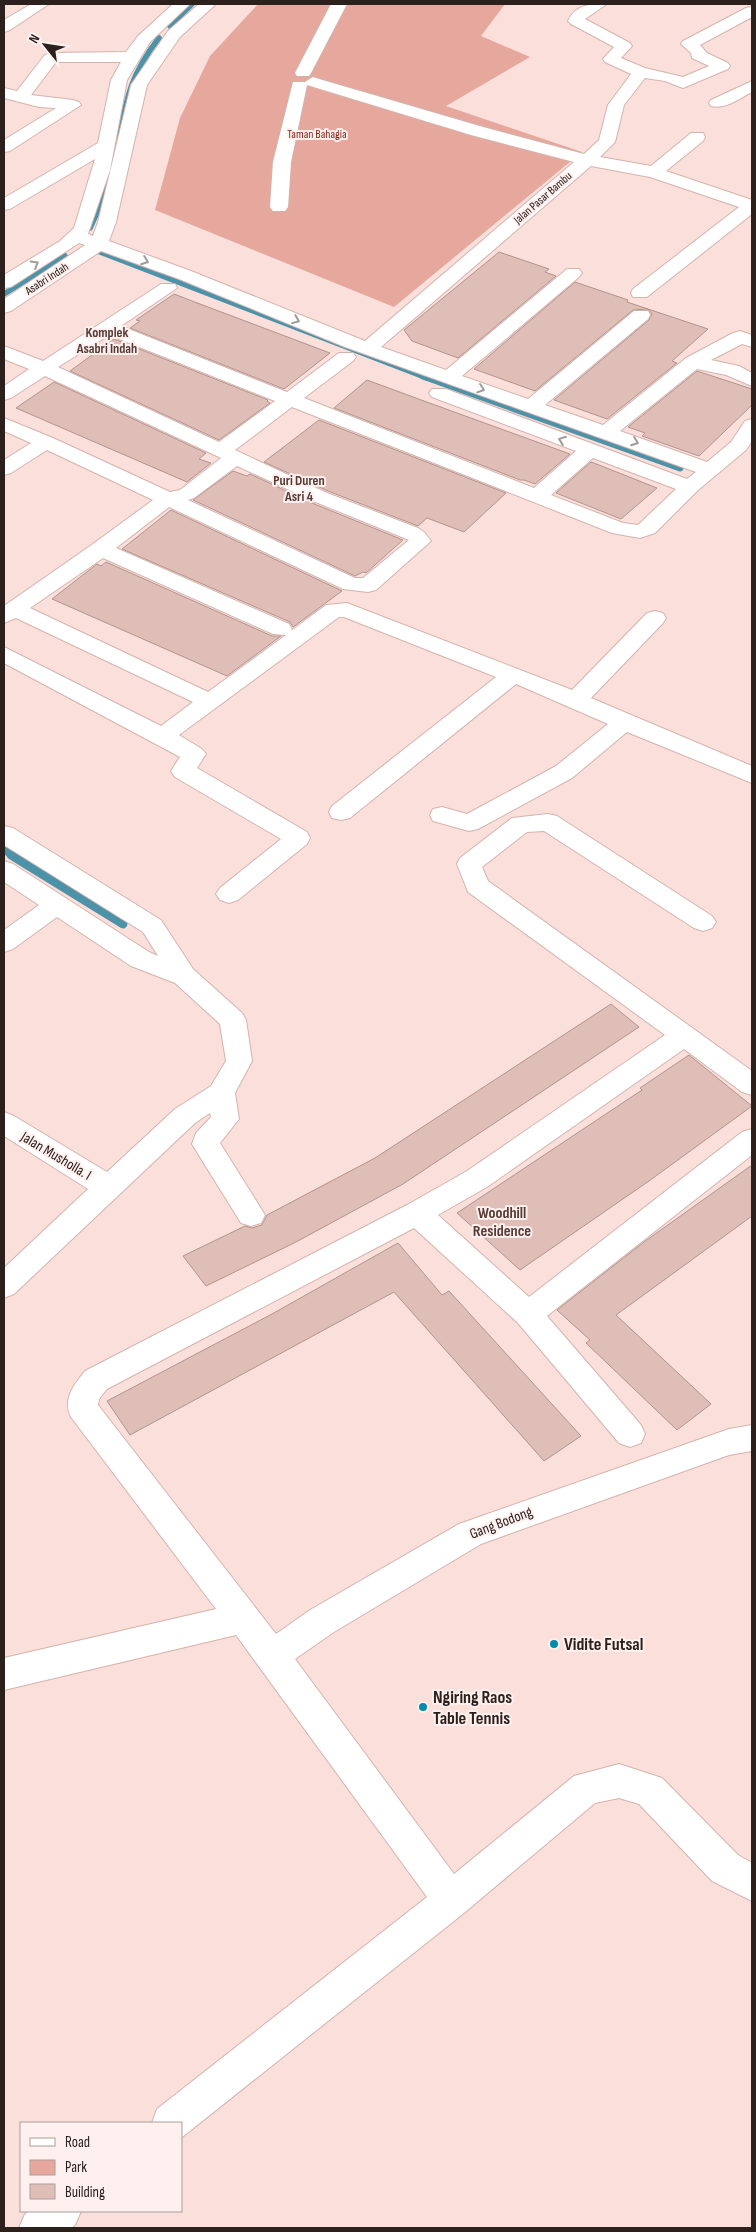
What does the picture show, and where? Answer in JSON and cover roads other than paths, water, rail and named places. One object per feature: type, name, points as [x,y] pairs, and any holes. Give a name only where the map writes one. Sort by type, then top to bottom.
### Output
[{"type":"street","points":[[4,27],[41,4]]},
{"type":"street","points":[[92,249],[107,222],[139,85],[174,34],[208,4]]},
{"type":"street","points":[[279,207],[282,162],[305,80],[340,4]]},
{"type":"street","points":[[599,4],[579,14],[576,21],[624,46],[611,59],[641,72],[669,77],[683,83],[722,66],[698,54],[699,52],[689,44],[752,11]]},
{"type":"street","points":[[159,5],[179,6]]},
{"type":"street","points":[[4,147],[93,103],[119,80],[131,57],[153,30],[179,6]]},
{"type":"street","points":[[153,30],[174,34]]},
{"type":"street","points":[[8,94],[55,56],[131,57]]},
{"type":"street","points":[[305,80],[477,132],[587,160],[607,142],[616,105],[641,72]]},
{"type":"street","points":[[717,104],[752,86]]},
{"type":"street","points":[[8,94],[38,102],[93,103]]},
{"type":"street","points":[[4,283],[72,240],[86,222],[106,145],[93,103]]},
{"type":"street","points":[[654,172],[697,137]]},
{"type":"street","points":[[4,205],[106,145]]},
{"type":"street","name":"Jalan Pasar Bambu","points":[[9,612],[101,549],[167,499],[187,494],[229,454],[296,403],[350,352],[587,160],[654,172],[752,206]]},
{"type":"street","points":[[640,293],[752,206]]},
{"type":"street","points":[[72,240],[589,450],[690,487]]},
{"type":"street","points":[[92,249],[168,288],[190,296],[350,352],[449,377],[710,470]]},
{"type":"street","name":"Asabri Indah","points":[[4,307],[92,249]]},
{"type":"street","points":[[449,377],[573,273]]},
{"type":"street","points":[[4,394],[168,288]]},
{"type":"street","points":[[531,406],[641,315]]},
{"type":"street","points":[[106,327],[536,498],[619,529],[640,532],[648,529],[710,470],[746,447],[752,425]]},
{"type":"street","points":[[607,432],[693,362],[740,338],[752,341]]},
{"type":"street","points":[[4,352],[44,368],[320,497],[411,532],[420,541],[368,585],[351,584],[4,424]]},
{"type":"street","points":[[732,370],[752,360]]},
{"type":"street","points":[[693,362],[732,370],[752,380]]},
{"type":"street","points":[[4,469],[46,442]]},
{"type":"street","points":[[536,498],[589,450]]},
{"type":"street","points":[[101,549],[281,629]]},
{"type":"street","points":[[162,736],[334,610],[347,610],[576,700],[752,775]]},
{"type":"street","points":[[9,612],[199,696]]},
{"type":"street","points":[[576,700],[655,618]]},
{"type":"street","points":[[4,654],[194,754],[183,771],[298,838],[229,894]]},
{"type":"street","points":[[341,812],[513,675]]},
{"type":"street","points":[[442,815],[469,823],[564,772],[624,722]]},
{"type":"street","points":[[703,922],[548,822],[520,824],[469,864],[477,886],[752,1085]]},
{"type":"street","points":[[4,834],[152,926],[184,976],[233,1020],[239,1061],[221,1093],[185,1116],[4,1286]]},
{"type":"street","points":[[4,870],[140,959],[184,976]]},
{"type":"street","points":[[4,943],[57,904]]},
{"type":"street","points":[[451,1900],[272,1656],[82,1408],[85,1394],[96,1380],[417,1213],[476,1179],[682,1036]]},
{"type":"street","points":[[221,1093],[225,1119],[206,1141],[206,1144],[251,1215]]},
{"type":"street","name":"Jalan Musholla. I","points":[[4,1122],[109,1188]]},
{"type":"street","points":[[528,1314],[752,1140]]},
{"type":"street","points":[[417,1213],[528,1314],[630,1434]]},
{"type":"street","name":"Gang Bodong","points":[[272,1656],[322,1621],[470,1534],[729,1442],[752,1438]]},
{"type":"street","points":[[4,1674],[243,1618]]},
{"type":"street","points":[[172,2122],[451,1900],[586,1788],[619,1780],[650,1790],[725,1868],[752,1883]]},
{"type":"street","points":[[39,2228],[60,2212]]},
{"type":"waterway","points":[[170,26],[192,4]]},
{"type":"waterway","points":[[119,140],[124,111],[136,74],[159,38]]},
{"type":"waterway","points":[[90,228],[101,204],[114,160]]},
{"type":"waterway","points":[[95,250],[427,378]]},
{"type":"waterway","points":[[4,294],[65,256]]},
{"type":"waterway","points":[[423,376],[680,468]]},
{"type":"waterway","points":[[4,850],[13,856]]},
{"type":"waterway","points":[[11,855],[123,924]]},
{"type":"place","name":"Vidite Futsal","points":[[554,1644]]},
{"type":"place","name":"Ngiring Raos Table Tennis","points":[[423,1707]]},
{"type":"district","name":"Komplek Asabri Indah","points":[[107,340]]},
{"type":"district","name":"Puri Duren Asri 4","points":[[299,488]]},
{"type":"district","name":"Woodhill Residence","points":[[502,1222]]},
{"type":"park label","name":"Taman Bahagia","points":[[317,134]]}]
